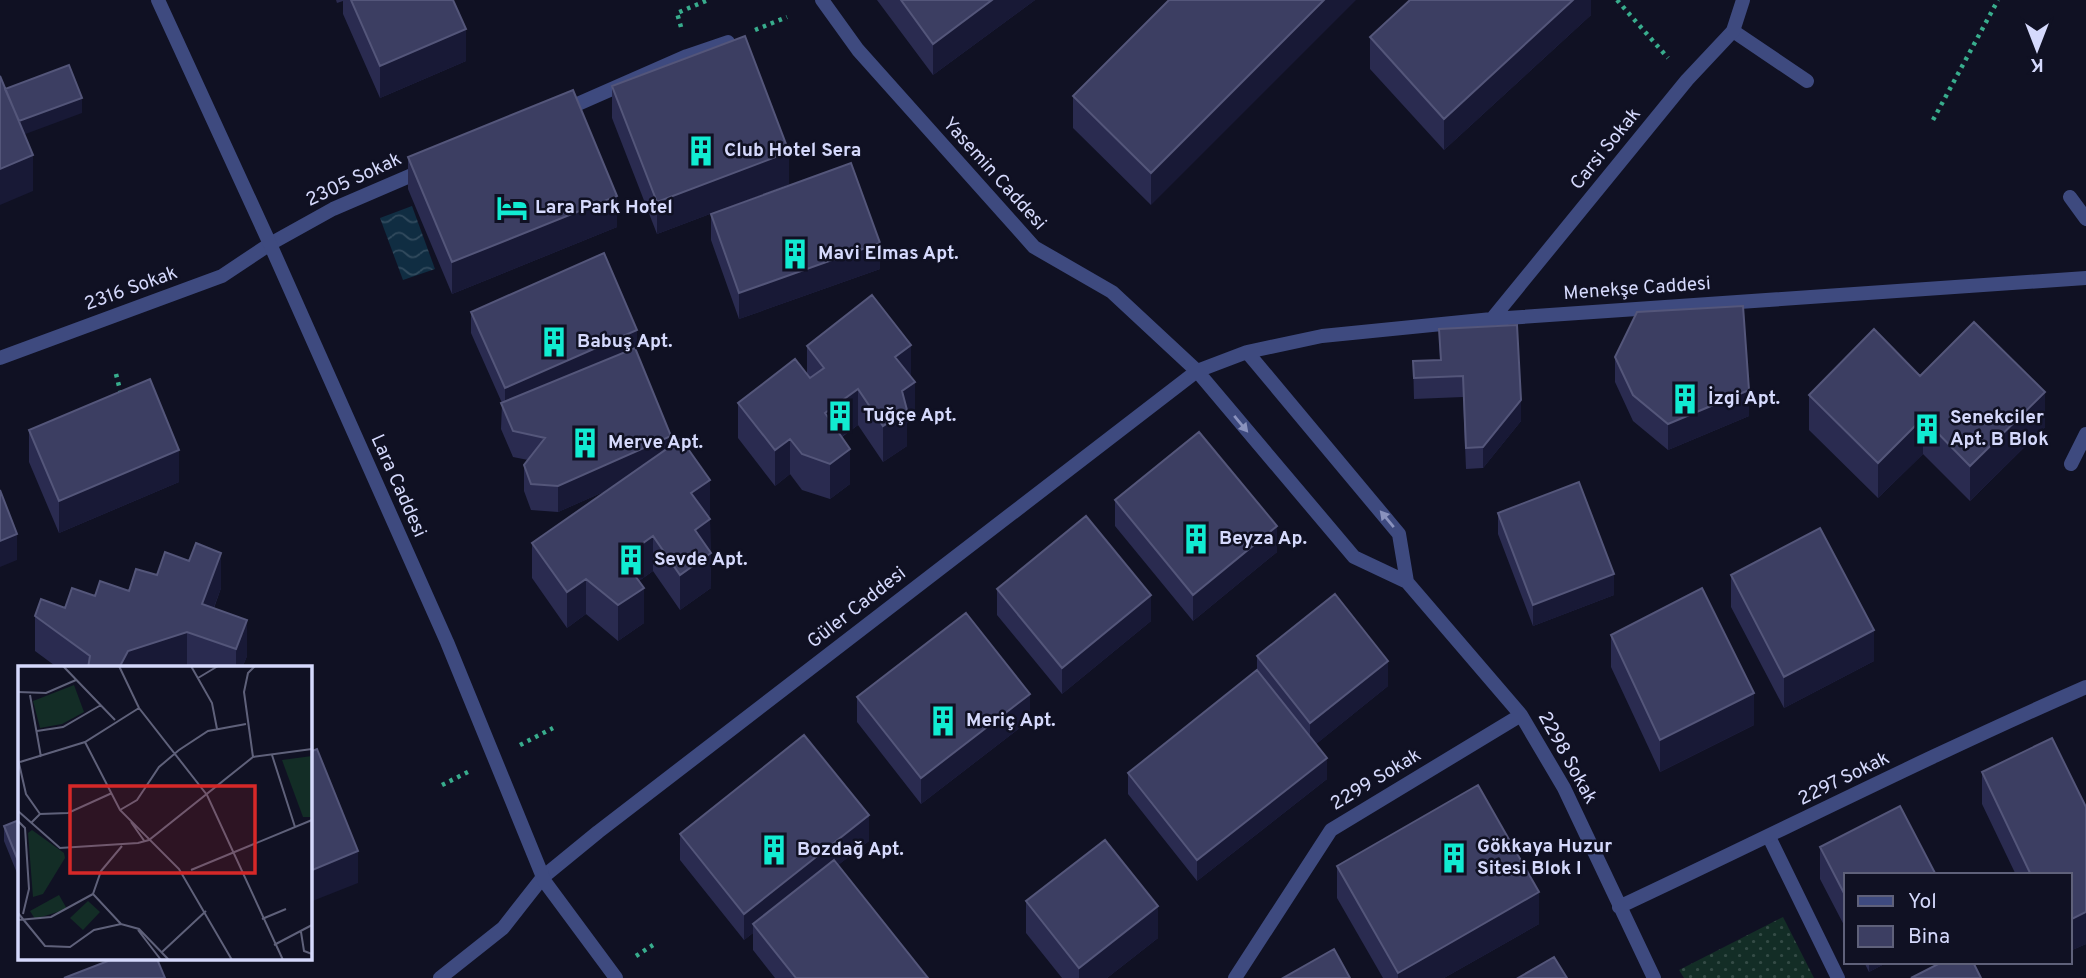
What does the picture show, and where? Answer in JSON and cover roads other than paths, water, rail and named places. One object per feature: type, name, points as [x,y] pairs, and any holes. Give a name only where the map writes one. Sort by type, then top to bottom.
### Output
[{"type":"street","name":"Lara Caddesi","points":[[158,0],[447,642],[545,882],[616,978]]},
{"type":"street","name":"Yasemin Caddesi","points":[[822,0],[858,50],[1034,247],[1112,292],[1197,371]]},
{"type":"street","name":"Carsi Sokak","points":[[1492,318],[1687,80],[1732,31],[1743,0]]},
{"type":"street","points":[[1732,31],[1807,81]]},
{"type":"street","points":[[548,116],[687,56],[728,42]]},
{"type":"street","name":"2305 Sokak","points":[[270,244],[333,209],[434,165]]},
{"type":"street","points":[[2070,197],[2086,219]]},
{"type":"street","name":"2316 Sokak","points":[[0,358],[222,276],[270,244]]},
{"type":"street","name":"Menekşe Caddesi","points":[[1197,371],[1247,352],[1322,336],[1492,318],[2086,278]]},
{"type":"street","points":[[1247,352],[1399,534],[1407,582]]},
{"type":"street","name":"2298 Sokak","points":[[1197,371],[1354,557],[1407,582],[1521,715],[1564,788],[1654,978]]},
{"type":"street","name":"Güler Caddesi","points":[[440,978],[503,928],[543,877],[598,832],[1197,371]]},
{"type":"street","points":[[2071,464],[2086,434]]},
{"type":"street","name":"2297 Sokak","points":[[1619,907],[1769,837],[1966,739],[2086,687]]},
{"type":"street","name":"2299 Sokak","points":[[1235,978],[1331,830],[1521,715]]},
{"type":"street","points":[[1769,837],[1838,978]]},
{"type":"water","points":[[412,206],[435,269],[403,280],[380,218]]},
{"type":"place","name":"Club Hotel Sera","points":[[701,151]]},
{"type":"place","name":"Lara Park Hotel","points":[[512,208]]},
{"type":"place","name":"Mavi Elmas Apt.","points":[[795,254]]},
{"type":"place","name":"Babuş Apt.","points":[[554,342]]},
{"type":"place","name":"İzgi Apt.","points":[[1685,399]]},
{"type":"place","name":"Tuğçe Apt.","points":[[840,416]]},
{"type":"place","name":"Senekciler Apt. B Blok","points":[[1927,429]]},
{"type":"place","name":"Merve Apt.","points":[[585,443]]},
{"type":"place","name":"Beyza Ap.","points":[[1196,539]]},
{"type":"place","name":"Sevde Apt.","points":[[631,560]]},
{"type":"place","name":"Meriç Apt.","points":[[943,721]]},
{"type":"place","name":"Bozdağ Apt.","points":[[774,850]]},
{"type":"place","name":"Gökkaya Huzur Sitesi Blok I","points":[[1454,858]]}]
